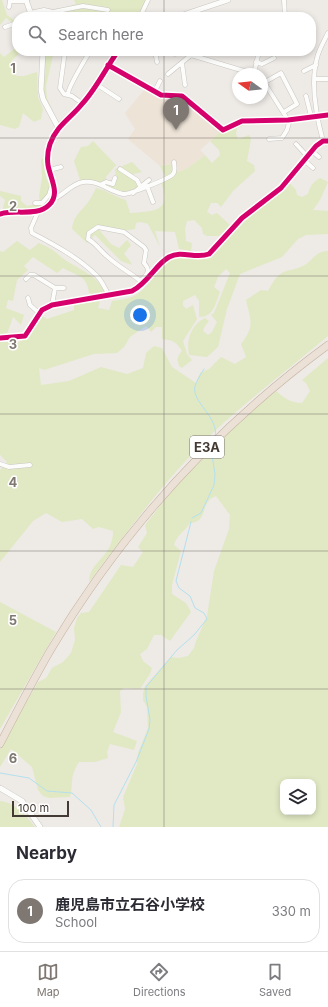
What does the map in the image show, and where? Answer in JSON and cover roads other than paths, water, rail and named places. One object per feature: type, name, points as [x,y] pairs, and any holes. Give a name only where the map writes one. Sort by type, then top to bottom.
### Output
[{"type":"highway","name":"E3A","points":[[0,744],[31,686],[75,613],[100,576],[137,527],[202,452],[286,377],[328,343]]},
{"type":"street","points":[[142,12],[148,0]]},
{"type":"street","points":[[196,12],[227,0]]},
{"type":"street","points":[[284,0],[285,12]]},
{"type":"street","points":[[9,7],[10,1],[26,1],[30,12]]},
{"type":"street","points":[[39,12],[44,10],[53,12],[83,6],[108,10]]},
{"type":"street","points":[[4,27],[12,25]]},
{"type":"street","points":[[143,282],[170,257],[181,253],[202,257],[208,254],[242,218],[280,188],[312,151],[326,141],[317,115],[315,79],[316,66],[327,35]]},
{"type":"street","points":[[42,56],[41,90],[58,127]]},
{"type":"street","points":[[64,56],[60,88],[64,94],[68,94],[83,104]]},
{"type":"street","points":[[68,94],[70,86],[87,56]]},
{"type":"street","points":[[54,199],[48,152],[58,127],[83,104],[114,56]]},
{"type":"street","points":[[156,56],[157,62]]},
{"type":"street","points":[[168,74],[182,63],[188,56]]},
{"type":"street","points":[[199,56],[236,68]]},
{"type":"street","points":[[255,68],[258,56]]},
{"type":"street","points":[[256,62],[262,64],[274,58]]},
{"type":"street","points":[[182,63],[185,85]]},
{"type":"street","points":[[108,65],[162,95],[182,96],[223,130],[242,121],[289,119],[328,115]]},
{"type":"street","points":[[304,71],[316,66]]},
{"type":"street","points":[[268,78],[281,73],[297,104],[284,112]]},
{"type":"street","points":[[315,79],[328,79]]},
{"type":"street","points":[[155,91],[160,81]]},
{"type":"street","points":[[96,84],[119,99]]},
{"type":"street","points":[[268,88],[289,119],[287,130],[282,138],[269,139]]},
{"type":"street","points":[[306,96],[311,116]]},
{"type":"street","points":[[296,144],[308,156]]},
{"type":"street","points":[[312,151],[318,157]]},
{"type":"street","points":[[304,160],[313,168]]},
{"type":"street","points":[[0,214],[13,212],[38,212],[46,208],[54,199],[62,196],[70,187],[77,183],[93,181],[125,195],[133,193],[147,186],[170,178],[175,172],[174,162]]},
{"type":"street","points":[[50,170],[61,167]]},
{"type":"street","points":[[120,168],[137,180],[140,186]]},
{"type":"street","points":[[102,184],[106,182],[113,184],[115,178]]},
{"type":"street","points":[[133,193],[149,180]]},
{"type":"street","points":[[35,203],[42,203],[47,198],[53,182]]},
{"type":"street","points":[[147,186],[153,202]]},
{"type":"street","points":[[38,212],[31,228],[32,233],[61,248],[89,269],[98,277],[109,295]]},
{"type":"street","points":[[0,338],[25,336],[39,313],[52,305],[109,295],[126,294],[140,287],[143,282],[149,272],[149,269],[144,262],[146,250],[144,247],[120,231],[98,227],[89,233],[88,239],[102,250],[107,257],[143,282]]},
{"type":"street","points":[[26,279],[30,275],[34,275],[55,288],[64,288]]},
{"type":"street","points":[[52,305],[55,288]]},
{"type":"street","points":[[28,298],[30,305],[39,313]]},
{"type":"street","points":[[0,464],[9,467],[30,465]]},
{"type":"street","points":[[0,788],[22,801],[40,827]]},
{"type":"waterway","points":[[204,369],[195,386],[195,392],[197,398],[213,423],[215,437]]},
{"type":"waterway","points":[[192,518],[201,513],[214,485],[215,474],[211,449]]},
{"type":"waterway","points":[[113,827],[114,805],[136,762],[149,729],[150,720],[146,687],[177,650],[194,635],[207,619],[204,613],[195,608],[190,596],[179,588],[176,581],[191,522]]},
{"type":"waterway","points":[[0,773],[29,778],[47,791],[72,793],[91,810],[101,827]]},
{"type":"place","name":"鹿児島市立石谷小学校","points":[[176,130]]}]
